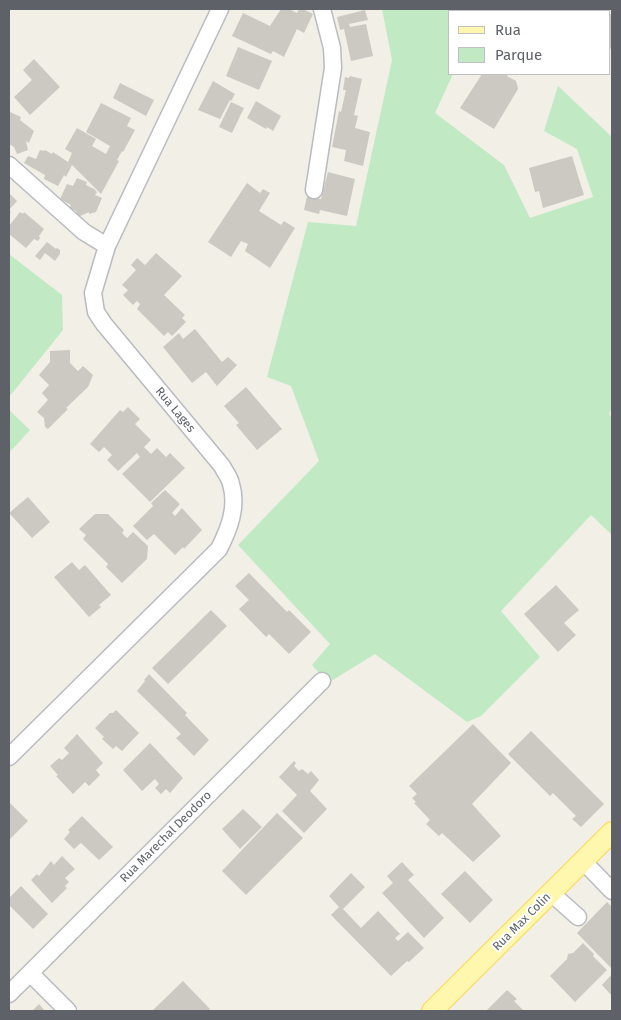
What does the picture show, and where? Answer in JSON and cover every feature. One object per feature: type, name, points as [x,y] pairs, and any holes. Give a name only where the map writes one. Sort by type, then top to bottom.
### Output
[{"type":"main road","name":"Rua Max Colin","points":[[432,1011],[612,832]]},
{"type":"street","name":"Rua Lages","points":[[9,757],[219,549],[229,528],[234,506],[231,484],[222,466],[104,324],[96,312],[93,293],[107,246],[220,9]]},
{"type":"street","points":[[314,190],[333,68],[332,48],[322,9]]},
{"type":"street","points":[[9,165],[84,232],[107,246]]},
{"type":"street","name":"Rua Marechal Deodoro","points":[[9,994],[322,681]]},
{"type":"street","points":[[583,861],[612,891]]},
{"type":"street","points":[[551,893],[578,918]]},
{"type":"street","points":[[30,973],[68,1011]]},
{"type":"green space","points":[[382,9],[482,9],[448,10],[448,75],[453,75],[435,113],[504,165],[530,218],[593,197],[577,149],[544,131],[558,86],[612,137],[612,408],[609,414],[612,418],[612,535],[591,515],[501,611],[540,657],[481,716],[467,722],[375,654],[328,683],[312,665],[330,644],[238,545],[319,461],[291,386],[267,377],[308,222],[356,226],[392,60]]},
{"type":"green space","points":[[9,254],[62,295],[63,330],[9,397]]},
{"type":"green space","points":[[9,410],[30,430],[9,453]]},
{"type":"building","points":[[281,9],[292,9],[297,13],[299,9],[303,9],[313,14],[304,33],[297,29],[284,57],[273,51],[271,54],[232,36],[243,13],[270,26]]},
{"type":"building","points":[[506,9],[557,9],[557,10]]},
{"type":"building","points":[[365,10],[368,20],[349,24],[350,27],[366,24],[373,56],[351,61],[344,29],[340,30],[337,17]]},
{"type":"building","points":[[612,12],[612,50],[611,49]]},
{"type":"building","points":[[238,47],[272,61],[259,90],[226,76]]},
{"type":"building","points":[[34,59],[60,87],[30,115],[14,97],[32,80],[23,70]]},
{"type":"building","points":[[481,75],[508,75],[516,81],[518,89],[494,129],[460,108]]},
{"type":"building","points":[[350,76],[362,79],[354,115],[358,116],[355,128],[370,132],[363,166],[344,161],[346,150],[332,147],[339,111],[341,112],[346,90],[343,90],[345,77],[349,78]]},
{"type":"building","points":[[213,81],[235,94],[220,119],[198,110]]},
{"type":"building","points":[[120,83],[154,100],[146,116],[113,98]]},
{"type":"building","points":[[256,101],[281,116],[273,131],[247,118]]},
{"type":"building","points":[[231,102],[244,108],[232,133],[219,127]]},
{"type":"building","points":[[101,103],[131,118],[127,126],[135,130],[117,160],[119,161],[101,194],[72,165],[66,177],[64,175],[58,186],[44,179],[45,175],[24,163],[28,156],[36,159],[40,150],[45,150],[52,154],[53,152],[68,162],[72,153],[65,149],[77,128],[96,139],[92,146],[106,154],[110,146],[86,132]]},
{"type":"building","points":[[10,112],[21,117],[20,120],[34,131],[29,143],[26,141],[28,150],[17,154],[14,147],[9,144]]},
{"type":"building","points":[[572,156],[584,195],[543,208],[539,191],[535,192],[529,168]]},
{"type":"building","points":[[328,172],[355,179],[347,216],[320,210],[319,214],[304,210],[307,196],[321,199]]},
{"type":"building","points":[[77,178],[87,182],[86,185],[97,192],[95,195],[102,198],[96,212],[89,214],[89,212],[78,217],[76,211],[69,208],[71,205],[60,199],[67,184],[73,186]]},
{"type":"building","points":[[247,183],[260,193],[263,189],[270,193],[259,211],[281,225],[284,221],[295,228],[270,268],[245,251],[248,244],[241,241],[231,257],[208,242]]},
{"type":"building","points":[[9,193],[17,201],[9,210]]},
{"type":"building","points":[[20,212],[23,214],[24,212],[44,229],[38,241],[34,239],[26,248],[9,234],[9,226]]},
{"type":"building","points":[[47,242],[60,250],[60,254],[55,261],[45,253],[40,260],[35,256]]},
{"type":"building","points":[[156,253],[182,276],[164,295],[185,315],[182,318],[186,322],[172,336],[168,332],[164,336],[137,309],[140,304],[137,301],[133,305],[123,295],[128,290],[122,285],[136,270],[131,265],[137,258],[145,265]]},
{"type":"building","points":[[195,329],[222,362],[228,357],[237,365],[217,386],[206,372],[192,383],[163,347],[179,333],[183,339]]},
{"type":"building","points":[[70,350],[70,363],[78,371],[83,366],[93,375],[88,387],[48,429],[45,427],[44,418],[37,412],[48,400],[42,393],[49,385],[39,375],[50,362],[50,351]]},
{"type":"building","points":[[246,387],[282,429],[257,450],[236,425],[239,423],[224,406]]},
{"type":"building","points":[[128,407],[140,419],[135,424],[151,440],[144,447],[151,454],[157,448],[166,457],[170,453],[185,468],[150,502],[122,474],[140,457],[137,453],[118,471],[107,460],[112,455],[104,447],[99,452],[90,444],[120,410],[123,412]]},
{"type":"building","points":[[165,490],[180,504],[172,513],[175,516],[182,508],[202,530],[184,549],[183,547],[175,555],[154,534],[147,540],[133,526],[153,506],[151,503]]},
{"type":"building","points":[[28,497],[50,522],[32,538],[9,513]]},
{"type":"building","points":[[95,514],[108,514],[124,530],[122,533],[127,538],[133,532],[148,546],[147,559],[122,583],[106,567],[108,564],[83,539],[86,535],[79,529]]},
{"type":"building","points":[[72,562],[79,570],[85,565],[111,595],[89,617],[54,577]]},
{"type":"building","points":[[249,573],[287,612],[289,610],[311,632],[289,654],[269,634],[266,637],[239,609],[249,600],[235,586]]},
{"type":"building","points":[[556,585],[579,610],[564,623],[576,635],[558,652],[524,614]]},
{"type":"building","points":[[211,610],[227,626],[168,684],[152,668]]},
{"type":"building","points":[[149,674],[187,713],[185,715],[209,740],[194,756],[176,738],[181,734],[137,691]]},
{"type":"building","points":[[116,710],[139,733],[122,751],[116,746],[113,749],[102,739],[104,737],[95,728],[110,713]]},
{"type":"building","points":[[473,724],[511,763],[472,804],[501,836],[473,862],[442,833],[439,836],[426,824],[430,820],[414,803],[416,802],[412,798],[417,794],[409,786]]},
{"type":"building","points":[[531,731],[604,804],[581,827],[572,819],[576,816],[553,793],[550,796],[508,754]]},
{"type":"building","points":[[77,734],[103,763],[96,770],[100,775],[89,786],[85,782],[73,794],[56,776],[58,775],[50,766],[59,758],[62,760],[69,753],[64,748]]},
{"type":"building","points":[[150,743],[183,778],[170,793],[166,789],[161,794],[155,788],[159,784],[155,779],[142,791],[123,770]]},
{"type":"building","points":[[294,761],[296,763],[294,766],[299,771],[302,769],[308,774],[311,771],[319,780],[310,791],[327,809],[304,833],[282,811],[297,795],[279,777]]},
{"type":"building","points":[[9,802],[28,821],[9,840]]},
{"type":"building","points":[[243,809],[262,827],[240,849],[222,829]]},
{"type":"building","points":[[277,813],[303,838],[246,895],[222,871]]},
{"type":"building","points":[[82,816],[113,847],[99,860],[81,843],[74,849],[64,839],[70,832],[68,830]]},
{"type":"building","points":[[62,856],[75,869],[65,878],[69,882],[65,886],[67,888],[52,903],[31,880],[37,874],[39,876],[51,861],[54,865]]},
{"type":"building","points":[[402,862],[414,875],[408,880],[444,918],[424,938],[382,893],[393,883],[387,876]]},
{"type":"building","points":[[465,871],[493,900],[470,923],[441,894]]},
{"type":"building","points":[[351,873],[365,887],[343,909],[361,928],[378,911],[400,934],[395,938],[398,941],[408,932],[424,948],[391,976],[331,915],[339,907],[329,896]]},
{"type":"building","points":[[21,886],[48,914],[33,929],[9,905],[9,898]]},
{"type":"building","points":[[607,902],[612,907],[611,968],[577,933]]},
{"type":"building","points":[[583,943],[607,970],[575,1002],[550,976],[567,959],[568,954],[573,953]]},
{"type":"building","points":[[612,974],[612,996],[602,985]]},
{"type":"building","points":[[183,981],[210,1009],[208,1011],[152,1011]]},
{"type":"building","points":[[507,990],[517,999],[514,1001],[524,1011],[486,1011]]},
{"type":"building","points":[[39,1004],[45,1011],[32,1011]]}]
